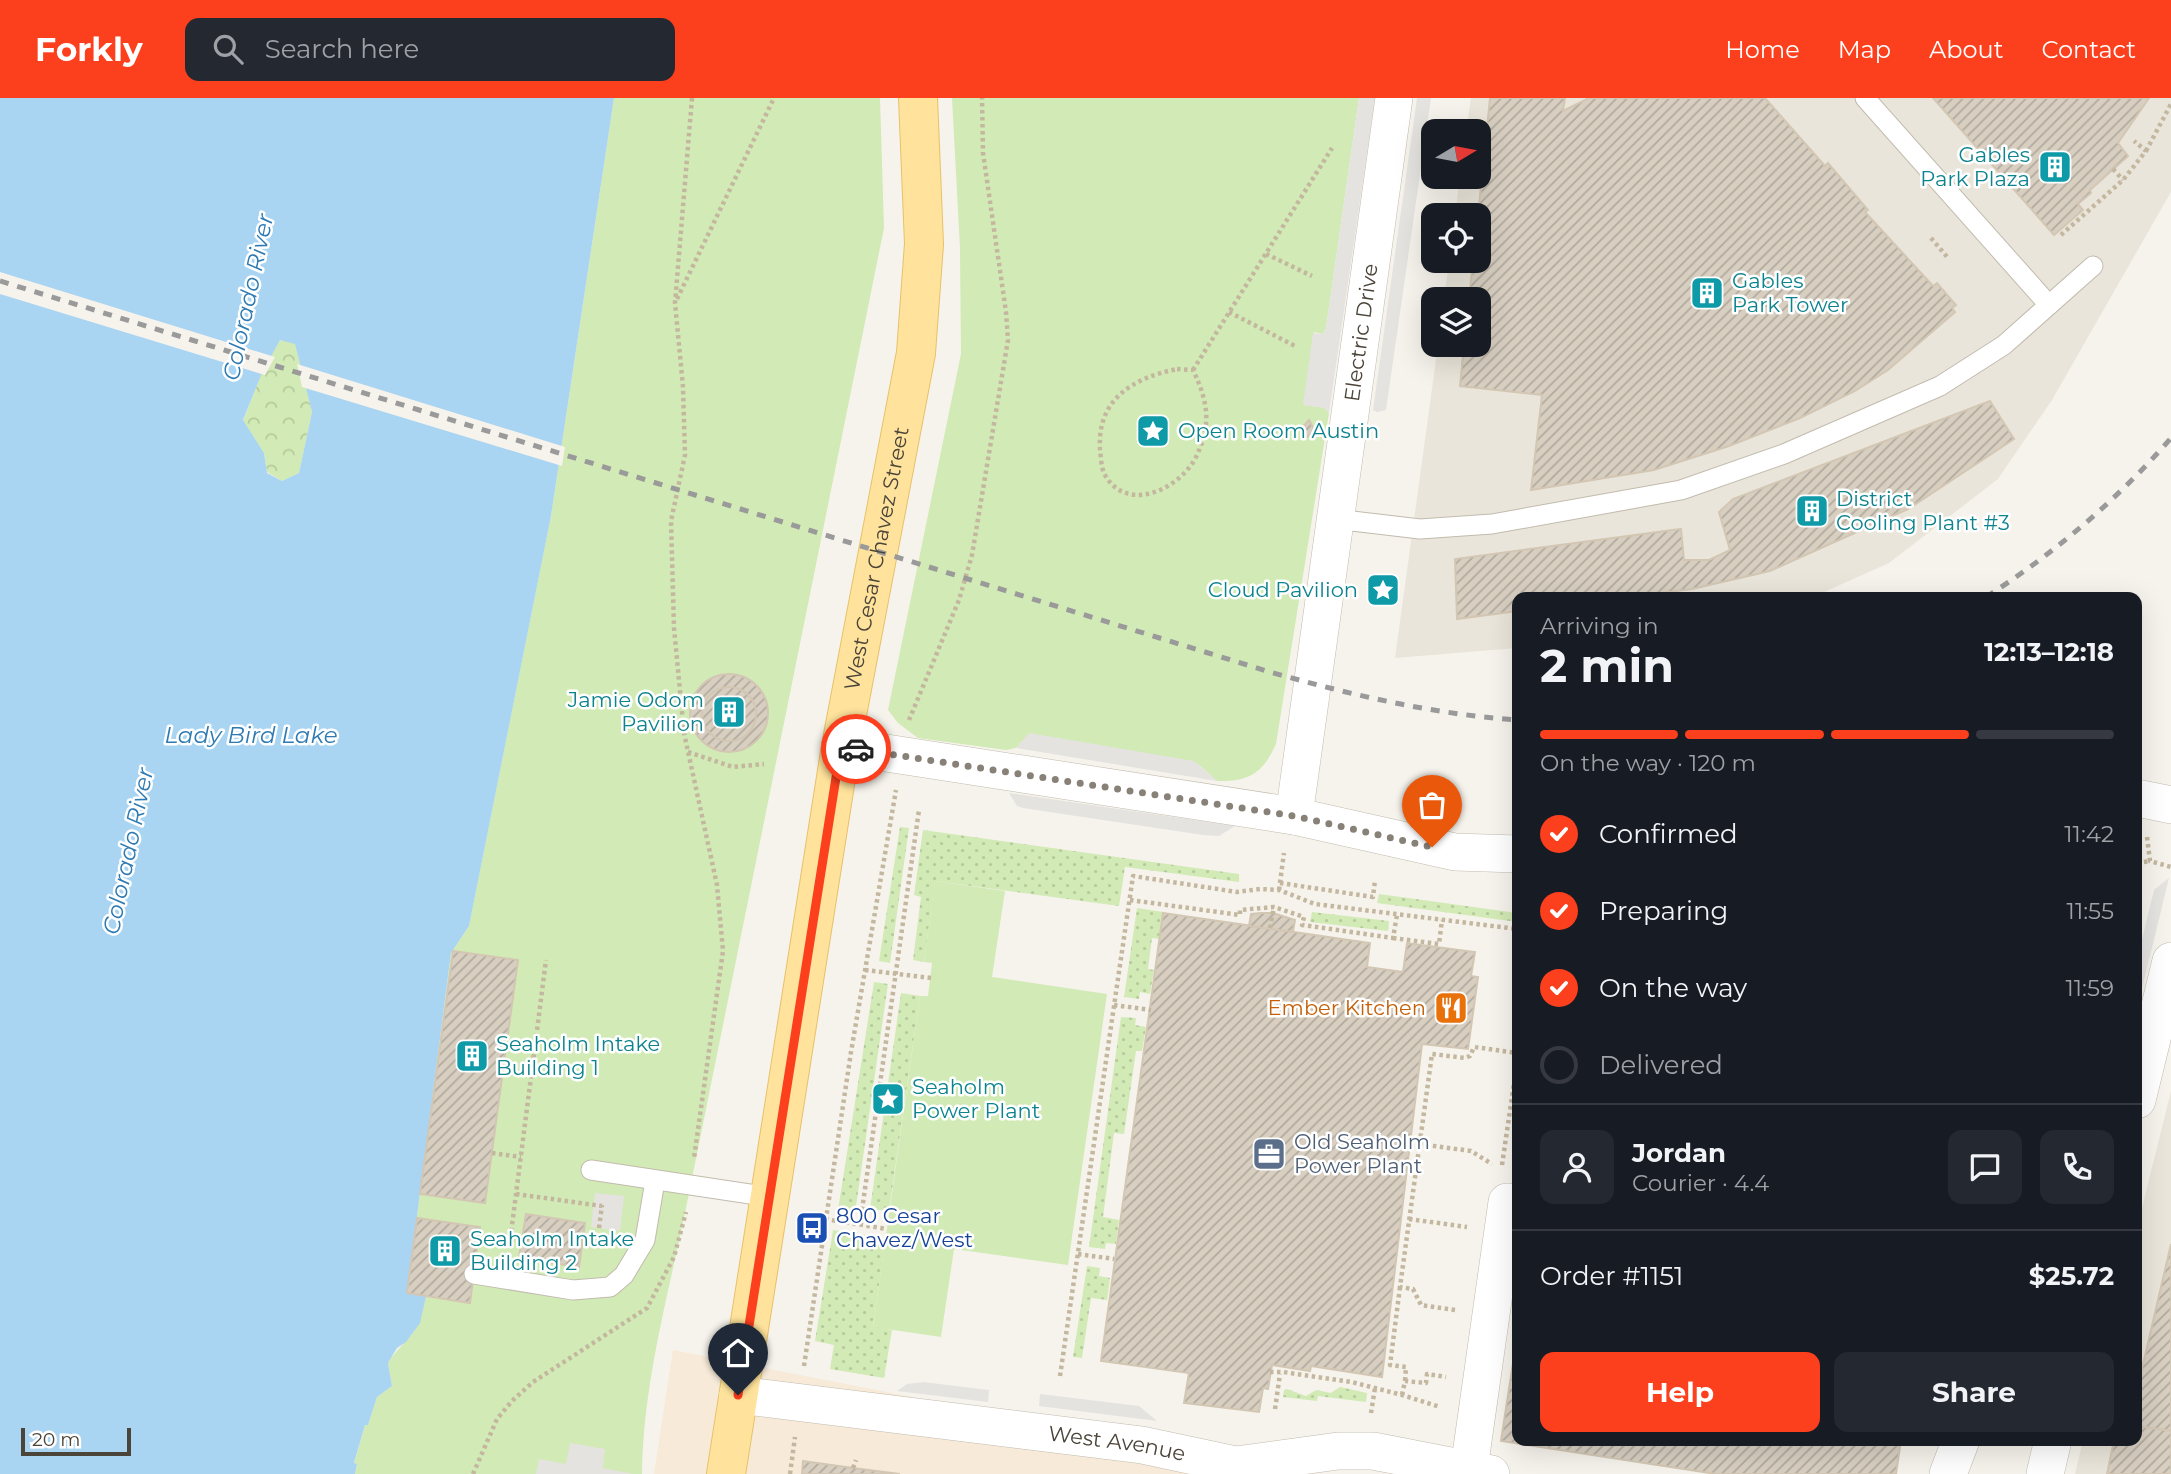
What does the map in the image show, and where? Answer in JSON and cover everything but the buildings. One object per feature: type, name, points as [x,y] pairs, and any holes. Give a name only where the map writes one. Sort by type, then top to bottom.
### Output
[{"type":"main road","name":"West Cesar Chavez Street","points":[[726,1474],[841,746],[916,353],[924,244],[918,98]]},
{"type":"street","name":"Electric Drive","points":[[1294,816],[1394,98]]},
{"type":"street","points":[[841,746],[1294,816],[1455,852],[1512,854]]},
{"type":"street","points":[[2142,802],[2160,818]]},
{"type":"street","points":[[2142,1080],[2171,961]]},
{"type":"street","points":[[1480,1471],[1485,1358],[1507,1202],[1512,1202]]},
{"type":"street","name":"West Avenue","points":[[738,1395],[1142,1445],[1236,1469],[1338,1451],[1373,1451],[1480,1471]]},
{"type":"street","points":[[1948,1474],[1959,1446]]},
{"type":"street","points":[[2045,1474],[2052,1446]]},
{"type":"lane","points":[[1866,98],[2049,305]]},
{"type":"lane","points":[[1335,519],[1420,529],[1492,524],[1681,490],[1784,454],[1940,386],[2004,345],[2093,266]]},
{"type":"lane","points":[[591,1170],[770,1197]]},
{"type":"lane","points":[[474,1274],[573,1290],[610,1287],[624,1275],[645,1240],[655,1181]]},
{"type":"path","points":[[692,98],[674,303],[683,387],[685,455],[671,521],[674,628],[688,752],[717,885],[723,951],[694,1158]]},
{"type":"path","points":[[674,303],[774,98]]},
{"type":"path","points":[[907,726],[959,600],[972,555],[1008,340],[983,153],[982,98]]},
{"type":"path","points":[[2060,235],[2123,180],[2146,151],[2171,104]]},
{"type":"path","points":[[2134,141],[2146,151]]},
{"type":"path","points":[[1193,370],[1332,148]]},
{"type":"path","points":[[2113,169],[2123,180]]},
{"type":"path","points":[[1931,238],[1948,258]]},
{"type":"path","points":[[1266,254],[1312,276]]},
{"type":"path","points":[[1229,313],[1297,348]]},
{"type":"path","points":[[1177,369],[1193,370],[1204,392],[1208,413],[1204,440],[1194,461],[1181,478],[1165,490],[1147,494],[1126,493],[1114,487],[1104,474],[1101,458],[1099,433],[1105,415],[1134,382],[1157,373],[1177,369]]},
{"type":"path","points":[[688,752],[733,766],[764,764]]},
{"type":"path","points":[[803,1374],[825,1219],[896,786]]},
{"type":"path","points":[[860,1224],[919,810]]},
{"type":"path","points":[[2150,861],[2146,841],[2160,818]]},
{"type":"path","points":[[1279,890],[1283,860]]},
{"type":"path","points":[[2142,862],[2150,861],[2171,867]]},
{"type":"path","points":[[1060,1376],[1133,877],[1237,892],[1279,890],[1315,904],[1512,928]]},
{"type":"path","points":[[1280,883],[1373,897],[1376,880]]},
{"type":"path","points":[[1130,900],[1240,915],[1240,910],[1274,907],[1304,917],[1302,925],[1439,944],[1442,920]]},
{"type":"path","points":[[1270,928],[1274,907]]},
{"type":"path","points":[[1393,939],[1396,915]]},
{"type":"path","points":[[521,1243],[510,1241],[546,960]]},
{"type":"path","points":[[865,970],[931,978]]},
{"type":"path","points":[[1110,970],[1120,971]]},
{"type":"path","points":[[1114,1005],[1151,1010]]},
{"type":"path","points":[[1402,1395],[1406,1367],[1390,1365],[1432,1054],[1465,1058],[1472,1054],[1474,1047],[1512,1052]]},
{"type":"path","points":[[1502,1165],[1512,1097]]},
{"type":"path","points":[[1419,1144],[1471,1151],[1492,1164]]},
{"type":"path","points":[[492,1153],[521,1157]]},
{"type":"path","points":[[516,1194],[602,1206]]},
{"type":"path","points":[[825,1219],[887,1229]]},
{"type":"path","points":[[1409,1219],[1470,1228]]},
{"type":"path","points":[[1078,1254],[1114,1259]]},
{"type":"path","points":[[1066,1286],[1073,1287]]},
{"type":"path","points":[[1399,1287],[1413,1289],[1421,1305],[1459,1310]]},
{"type":"path","points":[[473,1474],[497,1419],[512,1401],[533,1382],[647,1308]]},
{"type":"path","points":[[1270,1372],[1375,1388],[1446,1410]]},
{"type":"path","points":[[1275,1409],[1280,1374]]},
{"type":"path","points":[[1405,1381],[1426,1383],[1427,1374],[1453,1378]]},
{"type":"path","points":[[1371,1412],[1375,1388]]},
{"type":"path","points":[[790,1474],[794,1444]]},
{"type":"path","points":[[853,1468],[856,1460]]},
{"type":"shaded area","points":[[1359,98],[1375,98],[1329,413],[1324,408],[1303,405],[1313,333],[1323,334],[1326,328]]},
{"type":"shaded area","points":[[1417,98],[1431,98],[1428,119],[1421,119],[1421,167],[1386,410],[1373,410]]},
{"type":"shaded area","points":[[1471,98],[2171,98],[2171,192],[2052,400],[1998,479],[1889,563],[1824,592],[1512,592],[1512,648],[1395,658],[1436,357],[1491,357],[1491,287],[1446,287],[1447,273],[1491,273],[1491,203],[1457,203],[1458,189],[1491,189],[1491,119],[1468,119]]},
{"type":"shaded area","points":[[1029,733],[1194,761],[1217,781],[1016,748]]},
{"type":"shaded area","points":[[1009,793],[1235,826],[1219,836],[1203,835],[1023,808],[1017,806]]},
{"type":"shaded area","points":[[2169,878],[2142,989],[2142,939],[2154,890]]},
{"type":"shaded area","points":[[2171,1091],[2171,1474],[2075,1474],[2082,1446],[2142,1446],[2142,1208]]},
{"type":"shaded area","points":[[595,1193],[624,1196],[620,1231],[591,1227]]},
{"type":"shaded area","points":[[673,1350],[1304,1474],[654,1474]]},
{"type":"shaded area","points":[[923,1382],[989,1390],[988,1402],[897,1391],[907,1384]]},
{"type":"shaded area","points":[[1040,1394],[1139,1406],[1157,1421],[1039,1406]]},
{"type":"shaded area","points":[[570,1443],[605,1449],[603,1468],[633,1474],[536,1474],[539,1459],[566,1464]]},
{"type":"green space","points":[[614,98],[880,98],[884,228],[658,1340],[643,1440],[642,1474],[355,1474],[357,1464],[354,1464],[365,1425],[368,1425],[377,1397],[392,1386],[388,1363],[417,1325],[425,1297],[407,1293],[451,953],[469,926],[551,516]]},
{"type":"green space","points":[[952,98],[1359,98],[1326,328],[1323,334],[1314,332],[1304,405],[1325,408],[1329,413],[1276,744],[1266,762],[1254,774],[1238,780],[1217,781],[1199,765],[1022,741],[1016,748],[1006,750],[918,738],[898,723],[888,710],[961,354],[960,248]]},
{"type":"green space","points":[[280,340],[295,343],[312,412],[299,473],[282,481],[267,472],[264,453],[243,421],[262,372]]},
{"type":"green space","points":[[900,827],[909,828],[890,963],[879,961]]},
{"type":"green space","points":[[923,830],[1239,874],[1239,882],[1125,867],[1119,906],[935,881],[924,962],[913,960],[921,897],[914,895]]},
{"type":"green space","points":[[935,881],[1005,891],[992,977],[1107,994],[1068,1265],[954,1249],[941,1337],[873,1327],[920,996],[928,996],[932,963],[924,962]]},
{"type":"green space","points":[[1379,894],[1512,912],[1512,921],[1377,903]]},
{"type":"green space","points":[[1137,908],[1163,912],[1159,939],[1152,938],[1148,969],[1154,970],[1150,994],[1140,992],[1139,999],[1124,997]]},
{"type":"green space","points":[[1312,912],[1389,921],[1388,931],[1310,922]]},
{"type":"green space","points":[[874,982],[888,984],[855,1213],[838,1210]]},
{"type":"green space","points":[[901,993],[920,996],[889,1211],[870,1209]]},
{"type":"green space","points":[[1121,1017],[1136,1018],[1135,1025],[1146,1027],[1142,1051],[1136,1051],[1124,1134],[1114,1133],[1103,1217],[1119,1220],[1116,1244],[1106,1243],[1105,1249],[1089,1247]]},
{"type":"green space","points":[[833,1230],[866,1235],[865,1241],[885,1244],[873,1326],[892,1330],[884,1378],[830,1369],[834,1345],[815,1341]]},
{"type":"green space","points":[[1087,1266],[1100,1268],[1099,1276],[1110,1278],[1107,1300],[1091,1298],[1082,1358],[1073,1357]]},
{"type":"green space","points":[[1340,1387],[1367,1393],[1366,1402],[1318,1396],[1317,1401],[1283,1397],[1284,1390],[1287,1389],[1306,1396],[1316,1390],[1331,1393]]},
{"type":"water","name":"Lady Bird Lake","points":[[0,98],[614,98],[551,516],[469,926],[451,953],[407,1293],[426,1296],[420,1323],[406,1342],[397,1348],[388,1363],[392,1386],[377,1397],[368,1425],[365,1425],[354,1463],[357,1464],[355,1474],[0,1474]],"holes":[[[280,340],[295,344],[312,412],[299,473],[282,481],[267,473],[264,453],[243,420],[262,373]]]},
{"type":"pier","points":[[0,272],[275,357],[265,375],[0,294]]},
{"type":"pier","points":[[297,364],[565,447],[562,466],[302,387]]},
{"type":"railway","points":[[0,281],[1270,672],[1392,702],[1512,720]]},
{"type":"railway","points":[[1994,592],[2084,524],[2151,461],[2171,438]]},
{"type":"way so far","points":[[856,749],[1294,816],[1432,847]]},
{"type":"place","name":"Gables Park Plaza","points":[[2055,167]]},
{"type":"place","name":"Gables Park Tower","points":[[1707,293]]},
{"type":"place","name":"Open Room Austin","points":[[1153,431]]},
{"type":"place","name":"District Cooling Plant #3","points":[[1812,511]]},
{"type":"place","name":"Cloud Pavilion","points":[[1383,590]]},
{"type":"place","name":"Jamie Odom Pavilion","points":[[729,712]]},
{"type":"place","name":"Ember Kitchen","points":[[1451,1008]]},
{"type":"place","name":"Seaholm Intake Building 1","points":[[472,1056]]},
{"type":"place","name":"Seaholm Power Plant","points":[[888,1099]]},
{"type":"place","name":"Old Seaholm Power Plant","points":[[1269,1154]]},
{"type":"place","name":"800 Cesar Chavez/West","points":[[812,1228]]},
{"type":"place","name":"Seaholm Intake Building 2","points":[[445,1251]]},
{"type":"route","points":[[738,1395],[841,746],[856,749]]},
{"type":"water label","name":"Colorado River","points":[[248,297]]},
{"type":"water label","name":"Colorado River","points":[[128,851]]}]
